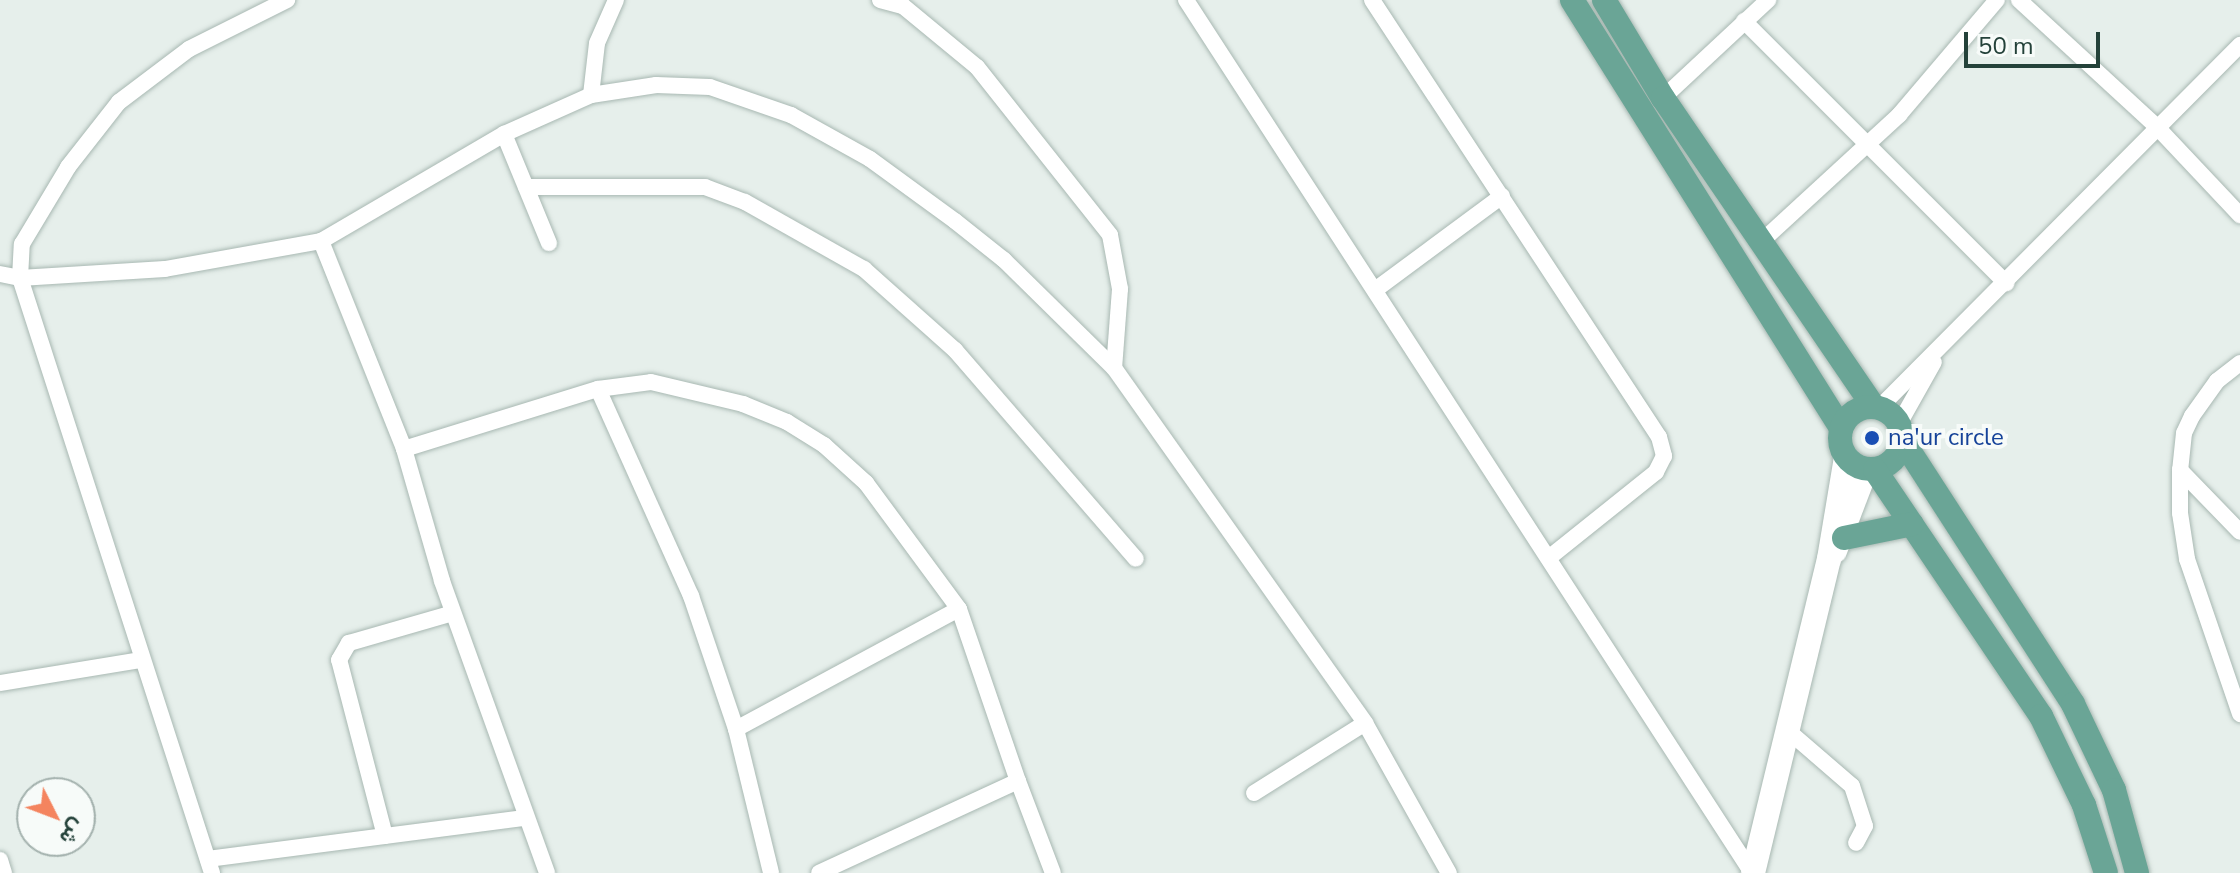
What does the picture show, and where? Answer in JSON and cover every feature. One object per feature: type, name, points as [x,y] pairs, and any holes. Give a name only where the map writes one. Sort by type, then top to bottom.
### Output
[{"type":"main road","points":[[1572,0],[1862,465],[1912,524],[2041,716],[2084,805],[2100,869]]},
{"type":"main road","points":[[1604,0],[1663,98],[1761,242],[1876,407],[1901,432],[2073,704],[2114,790],[2137,873]]},
{"type":"main road","points":[[1841,428],[1853,412],[1876,407]]},
{"type":"main road","points":[[1862,465],[1898,455],[1901,432]]},
{"type":"main road","points":[[1844,538],[1912,524]]},
{"type":"street","points":[[287,0],[189,49],[119,102],[39,214],[22,244],[20,278],[210,866],[385,836],[524,818]]},
{"type":"street","points":[[591,95],[597,43],[616,0]]},
{"type":"street","points":[[880,0],[903,6],[977,67],[1110,235],[1120,289],[1114,368]]},
{"type":"street","points":[[1186,0],[1550,557],[1752,873]]},
{"type":"street","points":[[1372,0],[1659,437],[1664,456],[1656,472],[1550,557]]},
{"type":"street","points":[[1663,98],[1768,0]]},
{"type":"street","points":[[1761,242],[1899,115],[1997,0]]},
{"type":"street","points":[[2019,0],[2158,128],[2240,215]]},
{"type":"street","points":[[1744,21],[2006,283]]},
{"type":"street","points":[[1876,407],[1943,347],[2240,45]]},
{"type":"street","points":[[0,274],[20,278],[165,269],[321,241],[504,134],[591,95],[656,85],[710,87],[791,115],[870,159],[955,221],[1016,271],[1114,368],[1365,723],[1449,873]]},
{"type":"street","points":[[504,134],[549,243]]},
{"type":"street","points":[[526,187],[705,187],[745,202],[864,269],[955,350],[1136,559]]},
{"type":"street","points":[[1375,290],[1502,196]]},
{"type":"street","points":[[321,241],[404,449],[453,613],[524,818],[547,873]]},
{"type":"street","points":[[1901,432],[1943,347]]},
{"type":"street","points":[[2240,363],[2217,381],[2192,416],[2184,433],[2180,470],[2180,513],[2187,559],[2240,714]]},
{"type":"street","points":[[404,449],[598,389],[651,382],[743,404],[787,422],[824,445],[866,483],[959,609],[1053,873]]},
{"type":"street","points":[[598,389],[682,573],[736,729],[771,873]]},
{"type":"street","points":[[1752,873],[1829,559],[1862,465]]},
{"type":"street","points":[[1829,559],[1844,538],[1862,465]]},
{"type":"street","points":[[2180,470],[2240,532]]},
{"type":"street","points":[[736,729],[959,609]]},
{"type":"street","points":[[385,836],[339,660],[349,643],[453,613]]},
{"type":"street","points":[[0,683],[141,660]]},
{"type":"street","points":[[1254,793],[1365,723]]},
{"type":"street","points":[[1786,729],[1852,786],[1863,805],[1865,826],[1856,843]]},
{"type":"street","points":[[819,873],[843,868],[1018,781]]},
{"type":"street","points":[[0,860],[4,873]]},
{"type":"place","name":"na'ur circle","points":[[1872,438]]}]
